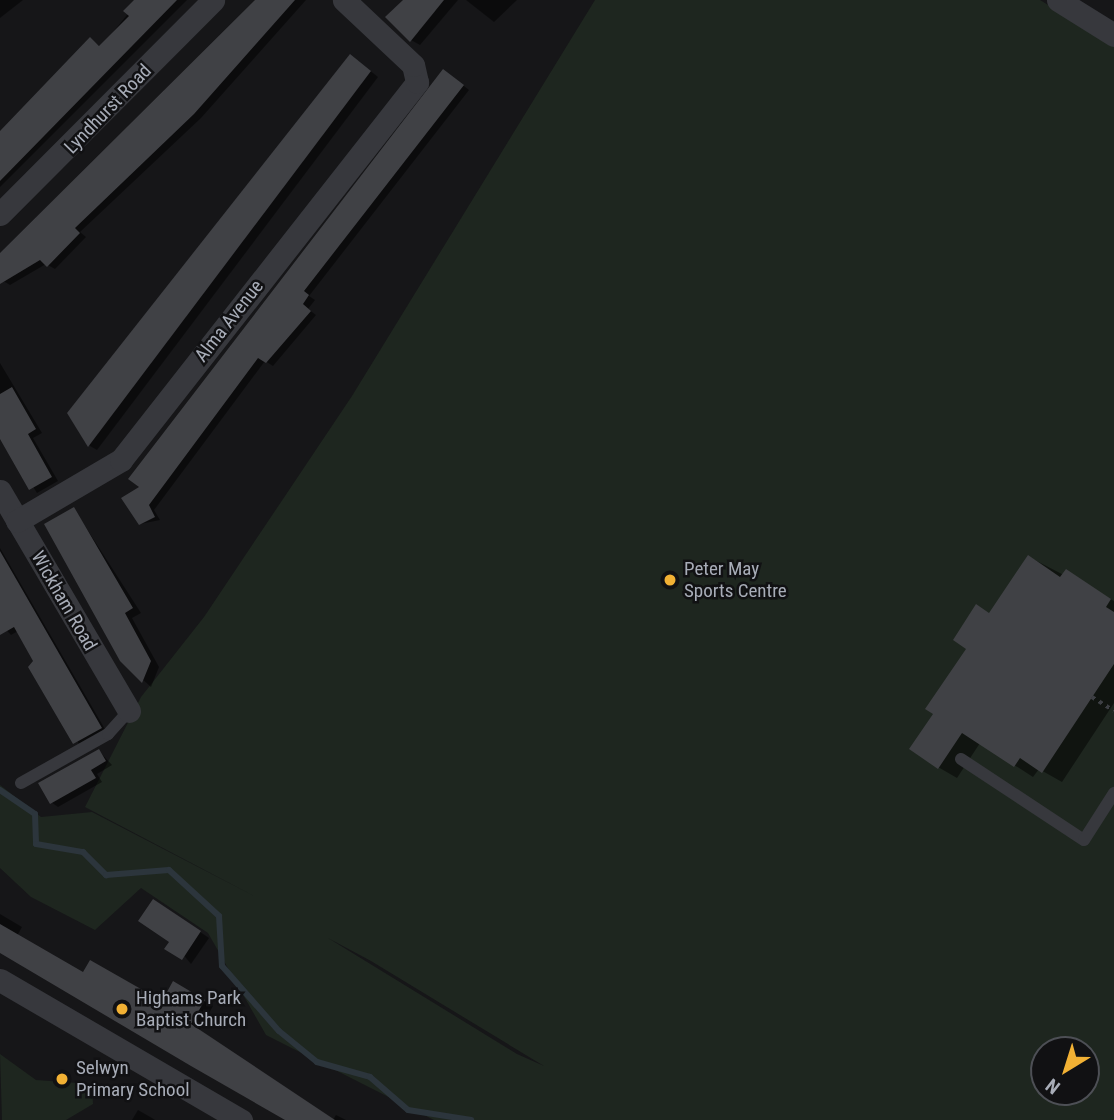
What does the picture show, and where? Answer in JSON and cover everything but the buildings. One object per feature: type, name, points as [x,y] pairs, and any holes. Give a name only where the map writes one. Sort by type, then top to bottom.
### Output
[{"type":"street","name":"Lyndhurst Road","points":[[0,214],[213,0]]},
{"type":"street","points":[[1058,0],[1114,35]]},
{"type":"street","name":"Alma Avenue","points":[[17,521],[121,460],[411,86],[418,82],[413,65],[352,2]]},
{"type":"street","name":"Wickham Road","points":[[0,492],[128,711]]},
{"type":"street","points":[[0,980],[241,1120]]},
{"type":"lane","points":[[21,782],[108,734],[128,711]]},
{"type":"lane","points":[[961,759],[1084,840],[1114,793]]},
{"type":"path","points":[[1092,697],[1114,711]]},
{"type":"shaded area","name":"Peter May Sports Centre","points":[[595,0],[1040,0],[1114,46],[1114,1120],[434,1120],[266,1035],[208,933],[141,888],[95,930],[31,897],[0,868],[0,785],[41,817],[92,812],[256,897],[85,807],[141,697],[204,617],[352,396]],"holes":[[[328,938],[371,961],[544,1066],[517,1054]]]},
{"type":"shaded area","points":[[0,1054],[36,1080],[92,1084],[93,1104],[66,1120],[2,1120]]},
{"type":"waterway","points":[[0,790],[35,814],[36,844],[83,852],[106,875],[169,870],[219,916],[222,966],[279,1031],[317,1062],[370,1077],[408,1110],[471,1120]]},
{"type":"place","name":"Peter May Sports Centre","points":[[670,580]]},
{"type":"place","name":"Highams Park Baptist Church","points":[[122,1009]]},
{"type":"place","name":"Selwyn Primary School","points":[[62,1079]]}]
